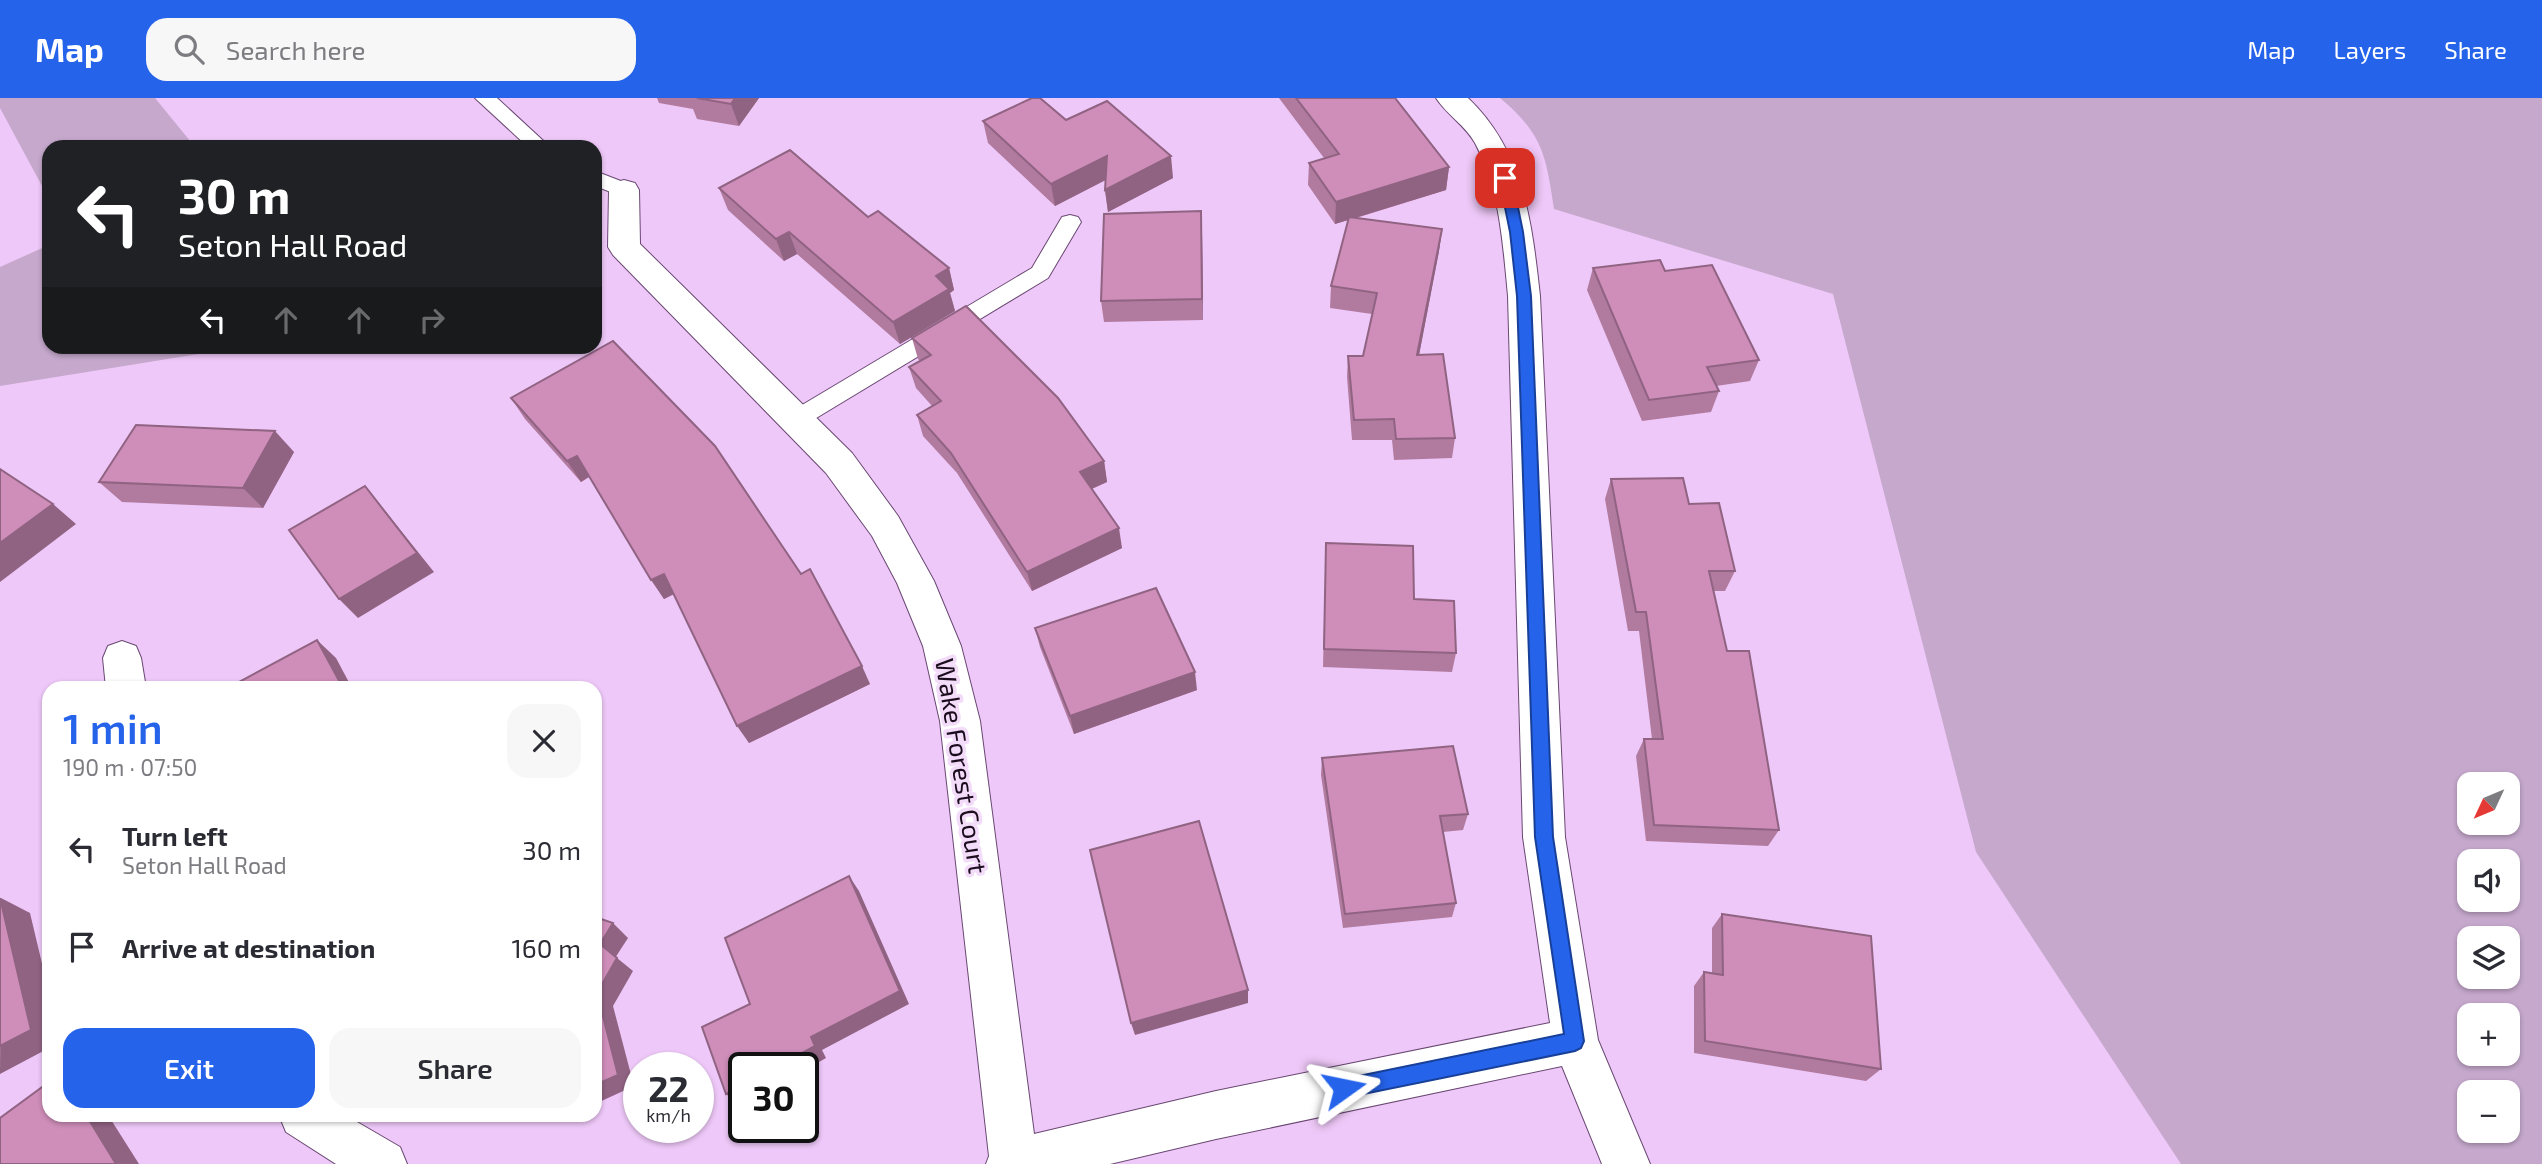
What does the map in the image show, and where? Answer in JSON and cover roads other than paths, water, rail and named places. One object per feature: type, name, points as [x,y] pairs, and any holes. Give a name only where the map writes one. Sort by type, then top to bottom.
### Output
[{"type":"street","points":[[1451,98],[1479,127],[1505,178],[1517,232],[1524,296],[1544,837],[1575,1041],[1626,1164]]},
{"type":"street","name":"Wake Forest Court","points":[[609,184],[624,247],[839,463],[885,526],[915,581],[942,646],[960,721],[1012,1163]]},
{"type":"street","points":[[1012,1163],[1216,1115],[1575,1041]]},
{"type":"street","points":[[314,1122],[383,1164]]},
{"type":"lane","points":[[485,98],[532,140]]},
{"type":"lane","points":[[795,420],[1040,273],[1070,222]]}]
